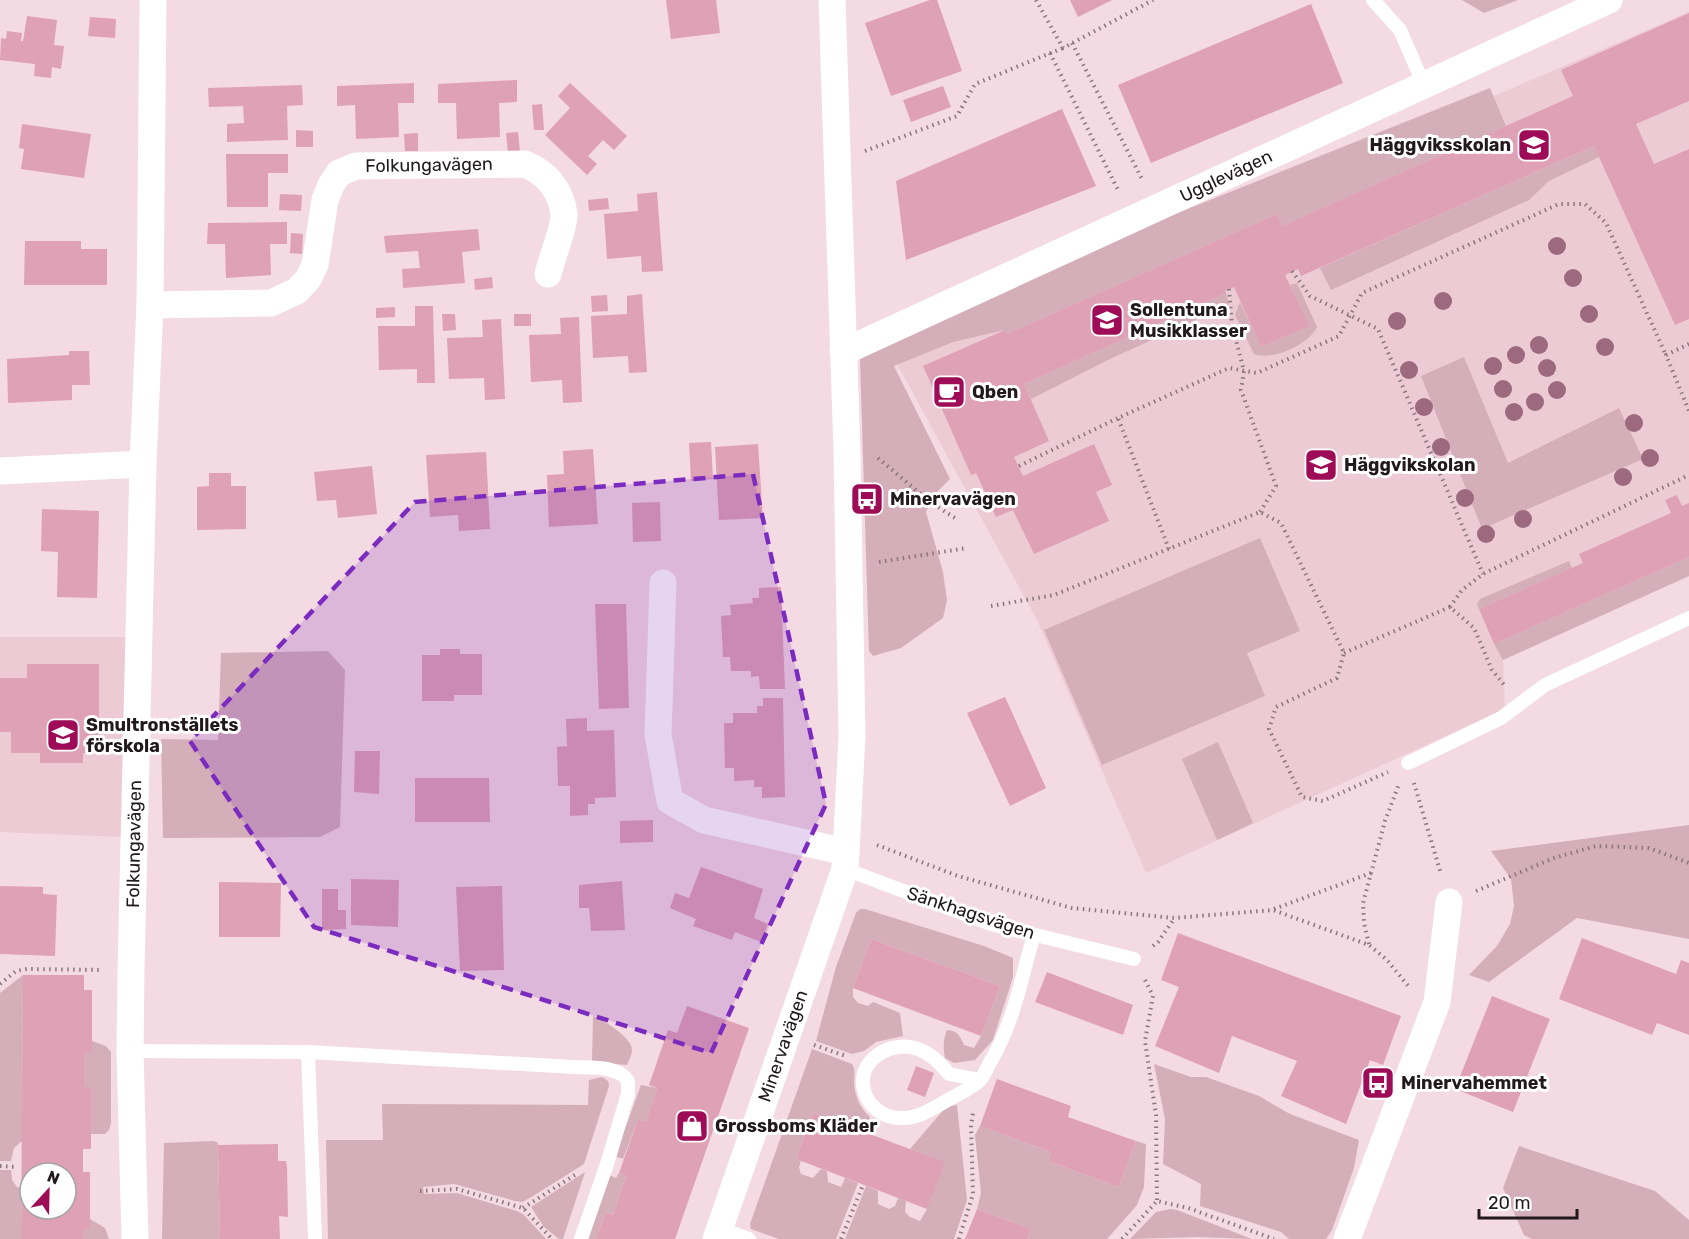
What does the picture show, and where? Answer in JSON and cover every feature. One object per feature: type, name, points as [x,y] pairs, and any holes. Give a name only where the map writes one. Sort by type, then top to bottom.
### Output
[{"type":"street","name":"Folkungavägen","points":[[135,1239],[130,971],[143,464],[150,306],[153,0]]},
{"type":"street","name":"Minervavägen","points":[[718,1234],[846,852],[852,736],[847,453],[832,0]]},
{"type":"street","name":"Ugglevägen","points":[[843,352],[1609,0]]},
{"type":"street","name":"Folkungavägen","points":[[150,306],[271,303],[297,291],[308,279],[315,265],[325,200],[331,185],[339,173],[356,166],[525,164],[537,169],[549,178],[555,188],[564,215],[548,274]]},
{"type":"street","points":[[0,471],[143,464]]},
{"type":"street","points":[[663,583],[658,735],[670,801],[704,820],[846,852]]},
{"type":"street","points":[[1347,1239],[1437,1002],[1449,902]]},
{"type":"lane","points":[[1373,0],[1400,30],[1424,85]]},
{"type":"lane","points":[[1408,763],[1501,718],[1545,685],[1689,618]]},
{"type":"lane","name":"Sänkhagsvägen","points":[[846,852],[991,924],[1134,959]]},
{"type":"lane","points":[[980,1080],[949,1074],[930,1056],[907,1046],[892,1047],[880,1053],[869,1064],[862,1077],[870,1104],[881,1114],[899,1119],[924,1114],[980,1080],[1004,1037],[1020,994],[1034,934]]},
{"type":"lane","points":[[130,1051],[308,1052],[585,1067],[609,1069],[620,1073],[628,1081],[628,1094],[608,1164],[581,1239]]},
{"type":"lane","points":[[308,1052],[315,1239]]},
{"type":"lane","points":[[718,1234],[749,1239]]},
{"type":"path","points":[[1036,0],[1063,48]]},
{"type":"path","points":[[837,161],[957,116],[975,84],[1063,48],[1153,0]]},
{"type":"path","points":[[1072,43],[1157,208]]},
{"type":"path","points":[[1050,53],[1132,219]]},
{"type":"path","points":[[1019,466],[1229,368],[1257,373],[1339,336],[1362,293],[1559,204],[1585,204],[1606,223],[1689,411]]},
{"type":"path","points":[[1292,271],[1310,296],[1378,329],[1483,574]]},
{"type":"path","points":[[991,606],[1054,595],[1260,512],[1276,486],[1242,390],[1244,371],[1232,325],[1229,289]]},
{"type":"path","points":[[1666,355],[1689,344]]},
{"type":"path","points":[[1118,418],[1169,549]]},
{"type":"path","points":[[876,456],[930,502],[955,518]]},
{"type":"path","points":[[1344,653],[1450,607],[1462,590],[1483,574],[1689,475]]},
{"type":"path","points":[[1260,512],[1281,524],[1344,653],[1337,678],[1276,707],[1269,729],[1302,796],[1323,801],[1408,763]]},
{"type":"path","points":[[870,563],[967,548]]},
{"type":"path","points":[[1450,607],[1474,628],[1492,670],[1520,704]]},
{"type":"path","points":[[1369,945],[1364,923],[1363,903],[1385,821],[1408,763]]},
{"type":"path","points":[[1408,763],[1449,902],[1554,858],[1596,846],[1649,848],[1689,863]]},
{"type":"path","points":[[846,852],[958,876],[1072,908],[1174,918],[1273,910],[1372,873]]},
{"type":"path","points":[[1273,910],[1369,945],[1387,960],[1407,986],[1437,1002]]},
{"type":"path","points":[[1122,1239],[1157,1201],[1156,1115],[1145,1041],[1153,996],[1134,959],[1158,942],[1174,918]]},
{"type":"path","points":[[0,984],[16,971],[27,969],[130,971]]},
{"type":"path","points":[[807,1042],[869,1064]]},
{"type":"path","points":[[959,1239],[973,1194],[970,1128],[980,1080]]},
{"type":"path","points":[[523,1208],[586,1169],[608,1164]]},
{"type":"path","points":[[0,1166],[18,1167]]},
{"type":"path","points":[[841,1239],[863,1185]]},
{"type":"path","points":[[420,1191],[457,1190],[523,1208],[552,1239]]},
{"type":"path","points":[[1157,1201],[1188,1208],[1274,1239]]},
{"type":"highlighted area","points":[[753,474],[826,804],[711,1053],[314,927],[190,741],[415,502]]},
{"type":"shaded area","points":[[1462,0],[1518,0],[1484,13]]},
{"type":"shaded area","name":"Häggvikskolan","points":[[1689,12],[1689,576],[1503,660],[1505,709],[1146,873],[1037,620],[892,355]]},
{"type":"shaded area","points":[[1490,88],[1506,126],[1282,226],[1277,214],[1007,334],[1005,330],[953,342],[894,366],[950,479],[935,494],[926,512],[943,572],[947,600],[943,618],[901,648],[873,656],[869,651],[860,359],[1015,278]]},
{"type":"shaded area","points":[[1594,146],[1599,157],[1549,181],[1529,200],[1331,290],[1320,268]]},
{"type":"shaded area","points":[[1297,283],[1317,327],[1306,340],[1289,350],[1271,355],[1254,354],[1235,315],[1240,302],[1261,347],[1308,326],[1290,285]]},
{"type":"shaded area","points":[[1226,293],[1229,305],[1112,358],[1031,399],[1024,384]]},
{"type":"shaded area","points":[[1464,357],[1508,463],[1619,408],[1643,459],[1482,529],[1421,376]]},
{"type":"shaded area","points":[[1260,538],[1300,631],[1247,653],[1265,696],[1102,765],[1044,630]]},
{"type":"shaded area","points":[[1689,557],[1689,576],[1503,660],[1494,644]]},
{"type":"shaded area","points":[[1569,561],[1572,568],[1479,609],[1477,604],[1480,599]]},
{"type":"shaded area","name":"Smultronställets förskola","points":[[0,637],[130,637],[123,837],[0,832]]},
{"type":"shaded area","points":[[328,651],[345,670],[340,827],[320,837],[163,838],[161,739],[218,740],[221,653]]},
{"type":"shaded area","points":[[1218,742],[1253,823],[1217,840],[1182,759]]},
{"type":"shaded area","points":[[1689,825],[1689,939],[1577,918],[1489,982],[1469,975],[1497,946],[1510,924],[1514,906],[1511,879],[1491,851]]},
{"type":"shaded area","points":[[860,909],[984,946],[1013,958],[1013,977],[993,1040],[975,1060],[954,1063],[945,1058],[944,1044],[947,1030],[956,1033],[964,1045],[974,1048],[981,1036],[1000,986],[871,939],[853,988],[853,997],[858,1003],[868,1006],[873,1002],[900,1013],[903,1036],[876,1042],[864,1051],[852,1054],[816,1041],[836,967],[856,913]]},
{"type":"shaded area","points":[[23,975],[22,1141],[14,1148],[11,1161],[0,1161],[0,993]]},
{"type":"shaded area","points":[[593,1016],[610,1025],[628,1040],[632,1050],[627,1065],[592,1062]]},
{"type":"shaded area","points":[[92,1041],[106,1046],[111,1052],[111,1123],[105,1134],[91,1134],[91,1087],[84,1087],[84,1053],[92,1053]]},
{"type":"shaded area","points":[[812,1049],[852,1064],[857,1098],[863,1110],[870,1117],[865,1132],[813,1113],[796,1159],[801,1161],[799,1167],[801,1174],[813,1178],[821,1169],[827,1171],[828,1182],[841,1187],[845,1178],[858,1183],[836,1239],[779,1239],[751,1229],[750,1224]]},
{"type":"shaded area","points":[[1154,1064],[1191,1077],[1206,1077],[1259,1096],[1290,1114],[1359,1140],[1354,1168],[1332,1230],[1326,1239],[1289,1239],[1281,1232],[1200,1206],[1201,1184],[1163,1164],[1165,1119]]},
{"type":"shaded area","points":[[602,1077],[608,1081],[609,1086],[584,1164],[530,1198],[522,1202],[515,1201],[454,1184],[423,1187],[424,1194],[457,1193],[517,1211],[523,1214],[546,1239],[328,1239],[326,1140],[383,1140],[382,1104],[588,1105],[589,1080]]},
{"type":"shaded area","points":[[641,1085],[657,1088],[646,1122],[638,1119],[623,1159],[615,1156]]},
{"type":"shaded area","points":[[957,1105],[967,1200],[954,1239],[845,1239],[866,1186],[878,1191],[878,1204],[889,1209],[895,1206],[898,1198],[906,1201],[905,1212],[920,1221],[927,1209],[944,1162],[910,1149],[946,1107]]},
{"type":"shaded area","points":[[980,1126],[1051,1152],[1048,1161],[1119,1187],[1136,1141],[1146,1144],[1144,1187],[1137,1205],[1107,1239],[1027,1239],[1031,1229],[977,1209],[981,1193],[975,1135]]},
{"type":"shaded area","points":[[213,1141],[218,1145],[220,1239],[162,1239],[164,1143]]},
{"type":"shaded area","points":[[1519,1146],[1655,1191],[1689,1220],[1689,1239],[1532,1239],[1524,1235],[1503,1188]]},
{"type":"shaded area","points":[[0,1170],[11,1170],[12,1180],[18,1187],[18,1221],[21,1221],[21,1239],[0,1239]]},
{"type":"shaded area","points":[[585,1172],[563,1239],[559,1239],[544,1227],[531,1207]]},
{"type":"shaded area","points":[[619,1173],[626,1176],[613,1215],[606,1212],[596,1239],[586,1239],[609,1175],[616,1178]]},
{"type":"shaded area","points":[[1170,1209],[1252,1239],[1198,1237],[1130,1239],[1156,1212]]},
{"type":"shaded area","points":[[90,1219],[105,1228],[109,1239],[83,1239],[83,1230],[90,1229]]},
{"type":"building","points":[[666,0],[716,0],[720,33],[671,39]]},
{"type":"building","points":[[930,0],[937,0],[962,71],[891,96],[865,23]]},
{"type":"building","points":[[1070,0],[1112,0],[1078,17]]},
{"type":"building","points":[[1311,4],[1343,83],[1151,163],[1118,85]]},
{"type":"building","points":[[1689,13],[1689,101],[1636,124],[1654,164],[1689,149],[1689,319],[1675,325],[1594,146],[1301,276],[1298,269],[1285,275],[1309,326],[1261,347],[1234,287],[1225,291],[1226,293],[1024,384],[1049,441],[1014,457],[1023,476],[1094,444],[1112,485],[1096,492],[1109,521],[1034,554],[1013,510],[996,517],[976,473],[971,475],[923,366],[1005,330],[1007,334],[1277,214],[1282,226],[1573,96],[1561,70]]},
{"type":"building","points":[[27,16],[57,20],[54,45],[64,46],[61,69],[52,67],[51,78],[34,76],[35,64],[0,60],[1,38],[6,39],[7,31],[22,33],[21,41],[23,41]]},
{"type":"building","points":[[90,17],[116,19],[115,38],[88,36]]},
{"type":"building","points":[[517,80],[517,102],[499,103],[500,137],[457,139],[456,103],[438,103],[438,84]]},
{"type":"building","points":[[414,83],[414,103],[398,103],[399,137],[356,139],[355,105],[337,106],[337,86]]},
{"type":"building","points":[[570,83],[627,136],[614,150],[603,140],[588,156],[597,164],[587,175],[545,135],[570,108],[558,96]]},
{"type":"building","points":[[302,85],[303,105],[287,106],[288,140],[227,142],[227,124],[244,123],[243,106],[209,107],[208,88]]},
{"type":"building","points":[[943,86],[951,107],[911,122],[903,100]]},
{"type":"building","points":[[542,104],[544,130],[534,130],[532,105]]},
{"type":"building","points":[[1062,109],[1096,186],[906,260],[896,181]]},
{"type":"building","points":[[22,124],[91,134],[84,178],[21,169],[24,149],[19,148]]},
{"type":"building","points":[[296,130],[313,131],[313,147],[296,147]]},
{"type":"building","points":[[518,132],[520,152],[508,153],[506,133]]},
{"type":"building","points":[[418,133],[418,151],[405,151],[404,134]]},
{"type":"building","points":[[226,154],[288,154],[288,173],[268,173],[268,207],[227,207]]},
{"type":"building","points":[[657,192],[663,271],[642,272],[641,256],[607,259],[604,214],[638,211],[637,194]]},
{"type":"building","points":[[280,194],[302,195],[301,211],[279,210]]},
{"type":"building","points":[[608,198],[609,209],[589,211],[588,200]]},
{"type":"building","points":[[287,222],[287,244],[270,244],[271,275],[226,278],[225,244],[207,244],[208,223]]},
{"type":"building","points":[[478,229],[480,250],[462,252],[465,283],[403,288],[402,269],[420,268],[418,251],[386,253],[384,236]]},
{"type":"building","points":[[291,233],[303,234],[302,254],[290,253]]},
{"type":"building","points":[[25,241],[81,241],[81,249],[107,249],[107,285],[24,285]]},
{"type":"building","points":[[492,277],[493,288],[475,290],[474,279]]},
{"type":"building","points":[[642,294],[647,372],[629,373],[628,356],[593,358],[591,316],[627,314],[627,296]]},
{"type":"building","points":[[607,295],[608,311],[592,312],[591,296]]},
{"type":"building","points":[[415,306],[433,306],[435,383],[417,383],[417,369],[379,370],[378,326],[415,326]]},
{"type":"building","points":[[395,307],[395,317],[376,318],[376,308]]},
{"type":"building","points":[[442,314],[455,314],[456,330],[443,331]]},
{"type":"building","points":[[514,314],[531,314],[531,326],[514,326]]},
{"type":"building","points":[[579,317],[582,402],[563,403],[562,380],[531,382],[529,335],[561,334],[560,318]]},
{"type":"building","points":[[501,319],[505,399],[485,400],[484,378],[449,379],[447,338],[483,337],[482,320]]},
{"type":"building","points":[[69,351],[89,351],[90,385],[72,385],[72,400],[8,403],[7,359],[69,355]]},
{"type":"building","points":[[711,442],[713,479],[691,481],[689,443]]},
{"type":"building","points":[[758,444],[763,518],[719,520],[715,447]]},
{"type":"building","points":[[593,449],[598,524],[549,527],[547,475],[564,474],[563,451]]},
{"type":"building","points":[[486,452],[490,529],[459,531],[458,515],[430,517],[426,455]]},
{"type":"building","points":[[372,466],[377,514],[338,518],[336,500],[317,501],[314,472]]},
{"type":"building","points":[[209,473],[231,473],[231,486],[246,486],[246,529],[197,530],[197,487],[209,486]]},
{"type":"building","points":[[1677,495],[1682,506],[1689,503],[1689,557],[1494,644],[1479,609],[1583,563],[1579,554],[1671,513],[1665,500]]},
{"type":"building","points":[[660,502],[661,541],[633,542],[632,503]]},
{"type":"building","points":[[42,509],[99,511],[97,598],[57,597],[58,552],[41,551]]},
{"type":"building","points":[[781,587],[785,689],[760,689],[759,676],[751,677],[751,671],[731,671],[730,657],[723,657],[721,616],[731,615],[730,605],[753,603],[752,598],[759,598],[759,588]]},
{"type":"building","points":[[595,604],[626,604],[629,708],[599,709]]},
{"type":"building","points":[[440,649],[460,649],[460,654],[482,654],[482,695],[454,695],[454,701],[422,701],[422,655],[440,655]]},
{"type":"building","points":[[27,664],[99,664],[99,753],[83,753],[83,763],[40,763],[40,753],[11,753],[11,732],[0,732],[0,678],[27,678]]},
{"type":"building","points":[[1005,697],[1046,788],[1010,806],[967,713]]},
{"type":"building","points":[[763,698],[783,698],[785,797],[762,798],[762,787],[754,787],[754,780],[734,781],[734,768],[725,768],[724,723],[733,723],[733,713],[757,713],[757,706],[763,706]]},
{"type":"building","points":[[587,718],[587,731],[614,730],[616,797],[595,798],[595,804],[588,804],[588,815],[570,816],[570,786],[558,786],[557,747],[567,746],[566,719]]},
{"type":"building","points":[[355,751],[380,751],[379,794],[354,792]]},
{"type":"building","points":[[415,778],[489,778],[490,822],[415,822]]},
{"type":"building","points":[[653,820],[653,842],[620,843],[620,821]]},
{"type":"building","points":[[701,867],[763,889],[754,918],[768,924],[761,942],[735,932],[732,940],[693,926],[696,919],[670,908],[675,893],[689,898]]},
{"type":"building","points":[[351,879],[399,880],[398,927],[351,925]]},
{"type":"building","points":[[622,881],[625,930],[591,931],[589,908],[579,908],[579,885]]},
{"type":"building","points":[[219,882],[281,883],[280,937],[219,937]]},
{"type":"building","points":[[0,886],[43,887],[43,894],[57,895],[55,956],[0,954]]},
{"type":"building","points":[[502,886],[504,970],[460,971],[456,887]]},
{"type":"building","points":[[322,889],[338,889],[338,910],[346,910],[346,929],[322,930]]},
{"type":"building","points":[[1178,933],[1401,1016],[1383,1065],[1370,1060],[1346,1124],[1281,1096],[1297,1061],[1232,1036],[1219,1073],[1155,1046],[1179,987],[1161,980]]},
{"type":"building","points":[[1582,938],[1676,974],[1681,960],[1689,963],[1689,1035],[1657,1023],[1652,1035],[1559,999]]},
{"type":"building","points":[[871,939],[1000,986],[981,1036],[853,988]]},
{"type":"building","points":[[1047,972],[1133,1005],[1123,1035],[1035,1002]]},
{"type":"building","points":[[23,975],[84,975],[84,990],[92,990],[92,1053],[84,1053],[84,1087],[91,1087],[91,1149],[83,1149],[83,1172],[90,1172],[90,1229],[83,1230],[83,1239],[21,1239],[21,1221],[78,1221],[78,1161],[22,1161]]},
{"type":"building","points":[[1492,996],[1550,1019],[1513,1112],[1455,1089]]},
{"type":"building","points":[[687,1006],[749,1028],[675,1239],[596,1239],[606,1212],[613,1215],[626,1176],[619,1173],[638,1119],[646,1122],[657,1088],[649,1085],[668,1030],[677,1033]]},
{"type":"building","points":[[916,1066],[934,1073],[925,1097],[907,1090]]},
{"type":"building","points":[[997,1079],[1071,1106],[1068,1117],[1136,1141],[1119,1187],[1048,1161],[1051,1152],[980,1126]]},
{"type":"building","points":[[813,1113],[945,1162],[927,1209],[796,1159]]},
{"type":"building","points":[[278,1144],[278,1161],[286,1161],[287,1167],[288,1217],[279,1216],[280,1239],[220,1239],[218,1145]]},
{"type":"building","points":[[977,1209],[1031,1229],[1027,1239],[965,1239]]},
{"type":"place","name":"Häggviksskolan","points":[[1534,145]]},
{"type":"place","name":"Sollentuna Musikklasser","points":[[1107,320]]},
{"type":"place","name":"Qben","points":[[949,392]]},
{"type":"place","name":"Häggvikskolan","points":[[1321,465]]},
{"type":"place","name":"Minervavägen","points":[[867,499]]},
{"type":"place","name":"Smultronställets förskola","points":[[63,735]]},
{"type":"place","name":"Minervahemmet","points":[[1378,1083]]},
{"type":"place","name":"Grossboms Kläder","points":[[692,1126]]}]
